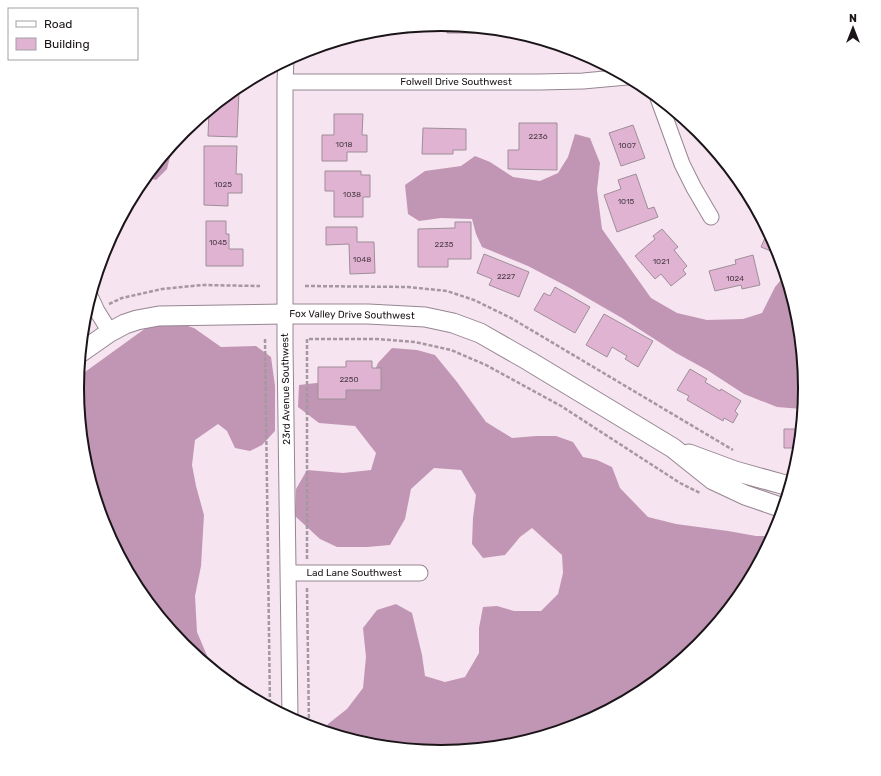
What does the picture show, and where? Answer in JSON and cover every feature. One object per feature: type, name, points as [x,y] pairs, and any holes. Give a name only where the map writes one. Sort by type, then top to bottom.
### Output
[{"type":"street","name":"23rd Avenue Southwest","points":[[286,67],[285,314],[290,711]]},
{"type":"street","name":"Folwell Drive Southwest","points":[[285,82],[546,82],[617,78]]},
{"type":"street","points":[[662,108],[687,176],[711,217]]},
{"type":"street","points":[[94,304],[110,332]]},
{"type":"street","name":"Fox Valley Drive Southwest","points":[[86,349],[110,332],[137,320],[159,316],[368,314],[425,317],[453,323],[480,333],[530,361],[673,448],[713,480],[745,495],[778,506]]},
{"type":"street","name":"Fox Valley Drive Southwest","points":[[673,448],[735,471],[784,485]]},
{"type":"street","name":"Lad Lane Southwest","points":[[288,573],[420,573]]},
{"type":"path","points":[[97,311],[122,298],[162,289],[202,285],[260,286]]},
{"type":"path","points":[[266,338],[270,701]]},
{"type":"path","points":[[308,719],[307,338],[377,338],[415,342],[451,350],[486,365],[561,406],[680,483],[701,494]]},
{"type":"shaded area","points":[[575,134],[590,138],[600,163],[597,190],[602,229],[651,298],[677,313],[707,320],[743,319],[762,313],[775,287],[781,280],[791,318],[794,341],[797,365],[797,409],[777,407],[744,394],[622,318],[570,288],[528,266],[482,247],[476,234],[472,219],[441,218],[419,221],[408,214],[405,185],[425,171],[461,166],[475,156],[490,162],[513,177],[540,181],[558,173],[568,157]]},
{"type":"shaded area","points":[[171,155],[167,169],[156,180],[152,179]]},
{"type":"shaded area","points":[[175,322],[194,328],[221,347],[256,346],[271,357],[275,386],[275,431],[262,445],[250,451],[235,448],[227,431],[218,424],[195,440],[192,465],[204,515],[201,566],[195,596],[197,632],[208,659],[172,623],[157,605],[131,566],[120,546],[102,503],[90,458],[84,411],[84,373],[150,325]]},
{"type":"shaded area","points":[[392,348],[417,350],[435,355],[486,422],[512,438],[556,436],[573,442],[583,457],[597,460],[612,467],[620,488],[648,517],[676,524],[756,536],[765,536],[761,546],[750,567],[724,605],[693,640],[676,656],[639,685],[577,718],[533,733],[510,738],[487,742],[440,745],[394,742],[348,733],[327,726],[347,709],[363,688],[366,657],[363,628],[377,610],[396,604],[412,613],[422,655],[425,676],[445,682],[465,677],[479,653],[479,628],[483,607],[497,606],[514,611],[541,611],[558,594],[563,573],[562,555],[532,528],[520,537],[505,555],[483,558],[472,544],[476,495],[461,470],[434,468],[411,489],[405,519],[390,545],[337,547],[320,539],[295,516],[296,489],[307,470],[343,473],[371,470],[376,453],[355,426],[319,423],[298,407],[299,385],[325,382],[369,384],[378,363]]},
{"type":"shaded area","points":[[227,674],[236,679],[241,684]]},
{"type":"building","points":[[447,31],[476,33],[447,33]]},
{"type":"building","points":[[239,93],[237,137],[208,136],[209,117]]},
{"type":"building","points":[[334,114],[363,114],[362,135],[367,135],[367,152],[347,152],[347,161],[322,161],[322,135],[334,135]]},
{"type":"building","points":[[519,123],[557,123],[557,170],[508,169],[508,150],[519,150]]},
{"type":"building","points":[[633,125],[645,158],[621,166],[609,133]]},
{"type":"building","points":[[423,128],[466,129],[466,150],[453,150],[453,154],[422,154]]},
{"type":"building","points":[[204,146],[237,146],[236,174],[242,174],[242,193],[228,193],[228,206],[204,205]]},
{"type":"building","points":[[325,171],[361,171],[361,175],[370,175],[370,197],[363,197],[363,217],[334,217],[334,191],[325,191]]},
{"type":"building","points":[[636,174],[648,209],[654,207],[658,217],[617,232],[604,195],[621,189],[618,180]]},
{"type":"building","points":[[206,221],[226,221],[226,234],[229,234],[229,249],[243,249],[243,266],[206,266]]},
{"type":"building","points":[[455,222],[471,222],[471,259],[448,259],[448,267],[418,267],[418,229],[455,228]]},
{"type":"building","points":[[326,227],[357,227],[357,242],[374,242],[375,273],[350,274],[349,244],[326,245]]},
{"type":"building","points":[[662,229],[678,247],[674,250],[687,266],[683,270],[686,274],[671,286],[661,274],[655,279],[635,256],[655,239],[653,236]]},
{"type":"building","points":[[765,239],[770,251],[761,247]]},
{"type":"building","points":[[484,254],[529,272],[519,297],[489,285],[492,279],[477,273]]},
{"type":"building","points":[[753,255],[760,285],[742,289],[741,285],[715,291],[709,271],[736,264],[735,260]]},
{"type":"building","points":[[555,287],[590,307],[575,333],[534,310],[544,293],[550,296]]},
{"type":"building","points":[[604,314],[653,341],[638,367],[625,359],[627,356],[612,347],[607,357],[586,345]]},
{"type":"building","points":[[346,361],[372,361],[372,368],[381,368],[381,390],[346,390],[346,399],[318,399],[318,367],[346,367]]},
{"type":"building","points":[[690,369],[707,379],[705,382],[720,391],[721,389],[741,401],[735,411],[738,414],[733,423],[724,418],[723,421],[687,400],[689,396],[677,390]]},
{"type":"building","points":[[784,429],[795,429],[792,448],[784,448]]}]
